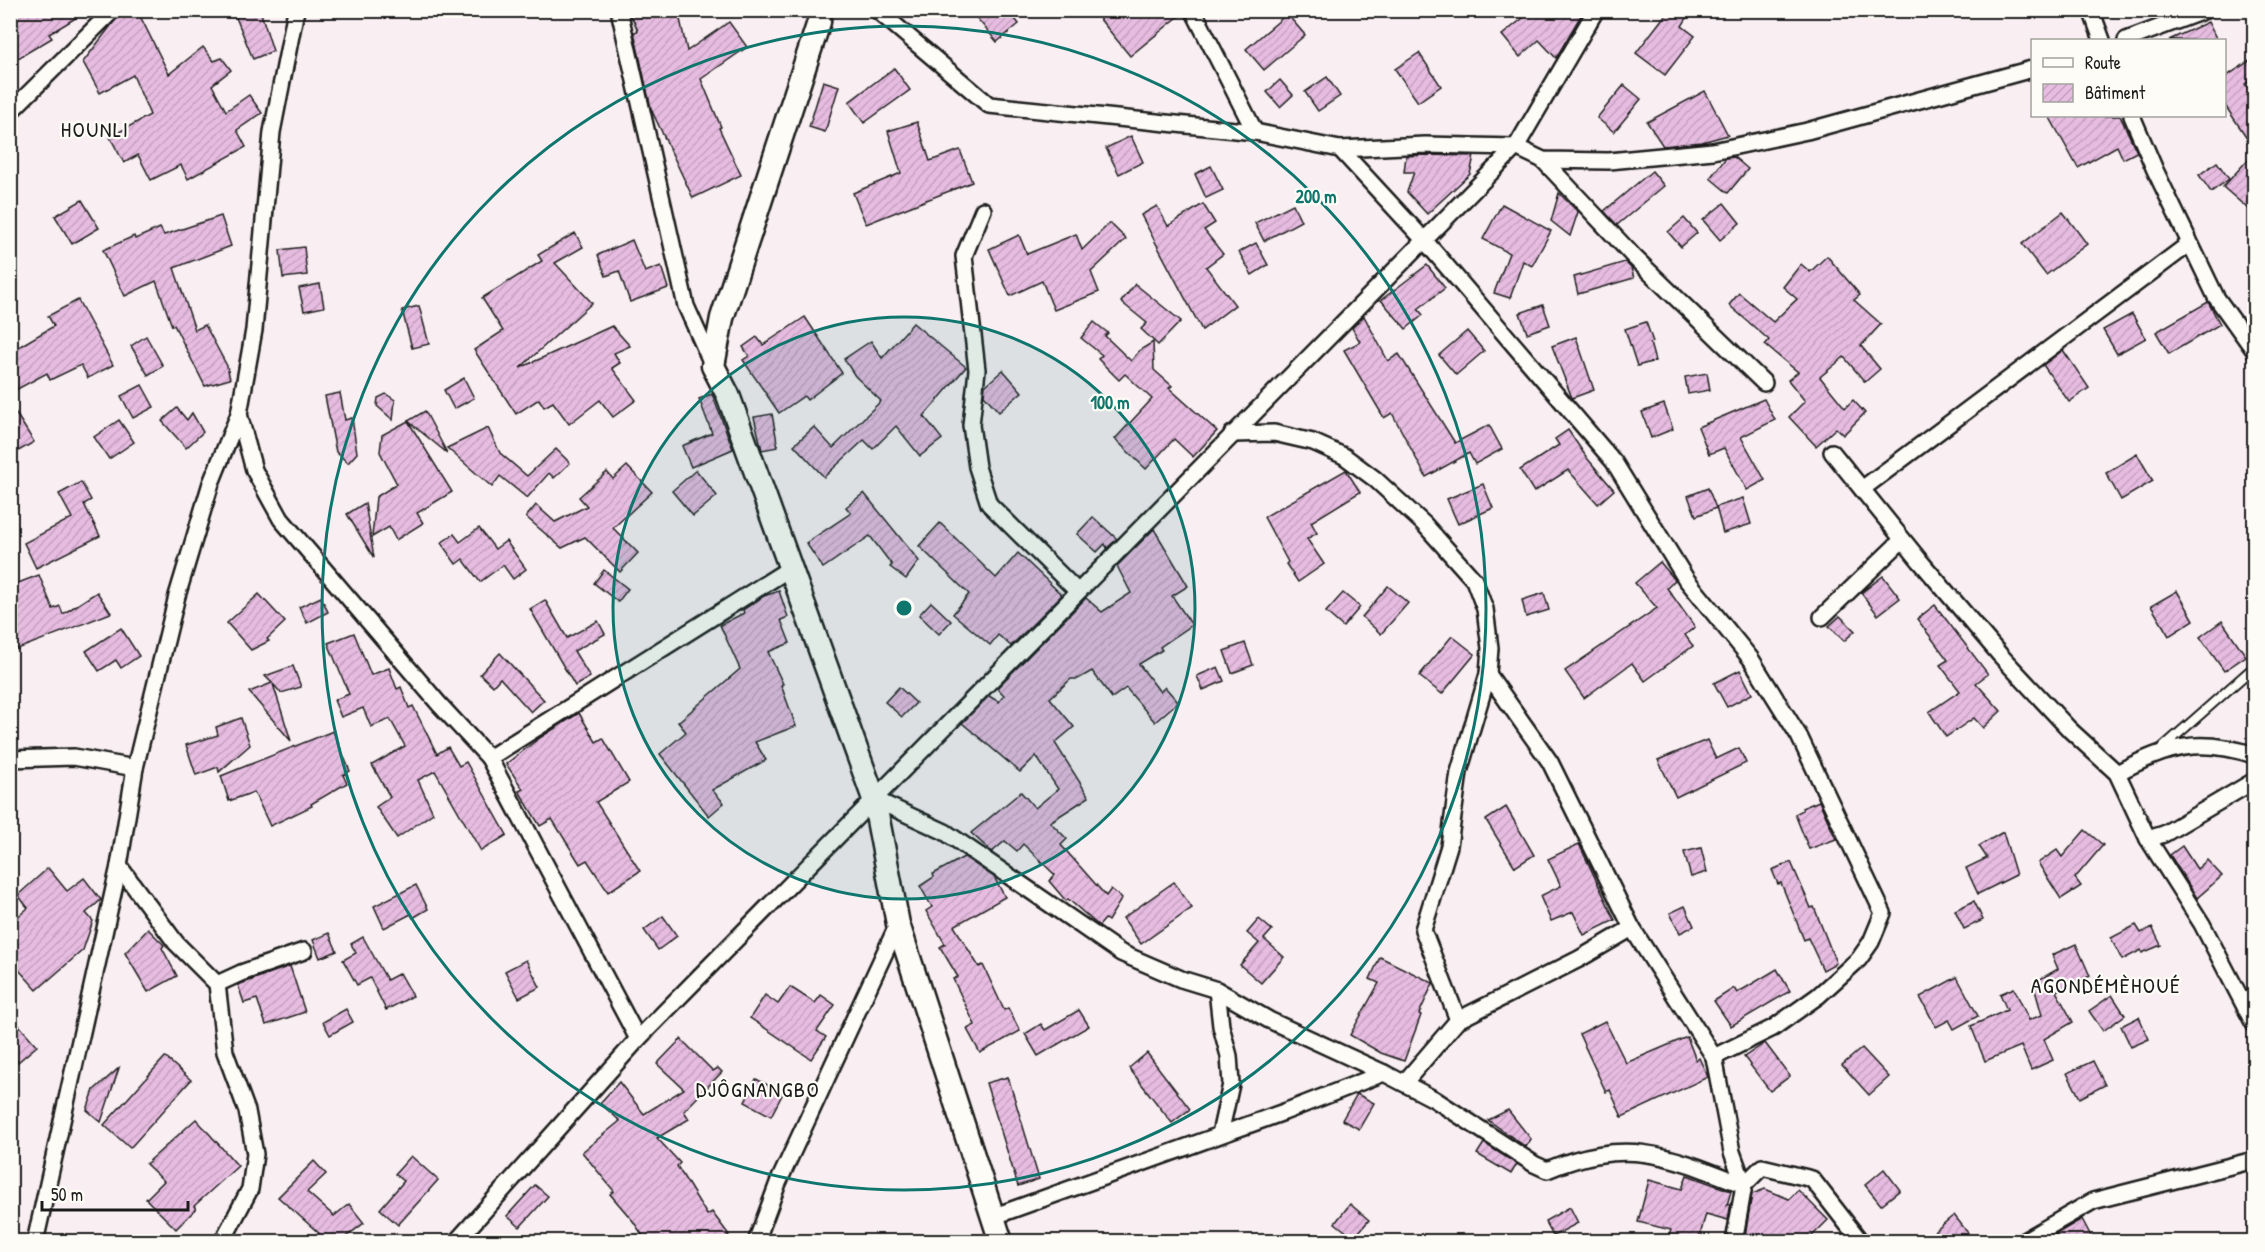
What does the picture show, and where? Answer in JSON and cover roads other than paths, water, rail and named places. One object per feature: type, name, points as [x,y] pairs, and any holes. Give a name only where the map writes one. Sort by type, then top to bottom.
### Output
[{"type":"street","points":[[10,112],[113,10]]},
{"type":"street","points":[[35,1242],[119,866],[135,768],[181,584],[211,483],[239,414],[254,330],[272,132],[296,10]]},
{"type":"street","points":[[619,10],[686,306],[728,395],[874,799],[898,924],[1000,1242]]},
{"type":"street","points":[[713,366],[722,318],[819,22],[820,10]]},
{"type":"street","points":[[877,10],[988,105],[1255,132],[1340,149],[1425,145],[1516,147],[1543,160],[1635,258],[1764,383]]},
{"type":"street","points":[[1193,10],[1255,132]]},
{"type":"street","points":[[456,1242],[638,1039],[1516,147],[1596,10]]},
{"type":"street","points":[[2091,10],[2102,39]]},
{"type":"street","points":[[2129,39],[2206,10]]},
{"type":"street","points":[[1543,160],[1609,161],[1713,150],[1807,131],[2031,69]]},
{"type":"street","points":[[2132,117],[2189,244],[2216,297],[2254,350]]},
{"type":"street","points":[[1340,149],[1425,241],[1614,462],[1686,579],[1751,659],[1799,736],[1883,913],[1870,942],[1859,958],[1818,996],[1773,1028],[1714,1057]]},
{"type":"street","points":[[983,210],[964,256],[977,370],[971,425],[977,467],[988,504],[1077,591]]},
{"type":"street","points":[[1862,489],[2189,244]]},
{"type":"street","points":[[239,414],[254,470],[281,519],[489,759],[638,1039]]},
{"type":"street","points":[[1232,434],[1274,434],[1313,442],[1344,456],[1375,478],[1424,524],[1474,580],[1485,609],[1490,648],[1488,674],[1459,772],[1449,846],[1423,930],[1458,1020]]},
{"type":"street","points":[[1832,452],[1902,540],[2000,655],[2070,730],[2117,773],[2148,839],[2202,924],[2254,1024]]},
{"type":"street","points":[[1822,617],[1902,540]]},
{"type":"street","points":[[489,759],[792,567]]},
{"type":"street","points":[[1488,674],[1550,762],[1632,928],[1714,1057],[1732,1152],[1744,1185],[1734,1242]]},
{"type":"street","points":[[2117,773],[2157,753],[2180,746],[2234,748],[2254,755]]},
{"type":"street","points":[[15,762],[74,757],[135,768]]},
{"type":"street","points":[[2148,839],[2164,834],[2254,781]]},
{"type":"street","points":[[874,799],[945,832],[1121,953],[1181,979],[1217,990],[1269,1020],[1404,1083],[1434,1099],[1488,1137],[1547,1170],[1582,1156],[1629,1150],[1678,1159],[1744,1185]]},
{"type":"street","points":[[119,866],[176,943],[218,984],[225,1052],[247,1111],[255,1154],[250,1189],[222,1242]]},
{"type":"street","points":[[756,1242],[778,1183],[898,924]]},
{"type":"street","points":[[1404,1083],[1458,1020],[1579,959],[1632,928]]},
{"type":"street","points":[[218,984],[241,973],[304,951]]},
{"type":"street","points":[[1217,990],[1221,1026],[1229,1056],[1231,1084],[1220,1134]]},
{"type":"street","points":[[992,1217],[1384,1073]]},
{"type":"street","points":[[2022,1242],[2093,1201],[2254,1160]]},
{"type":"street","points":[[1744,1185],[1762,1167],[1812,1179],[1861,1242]]},
{"type":"lane","points":[[2157,753],[2254,667]]},
{"type":"district","name":"HOUNLI","points":[[95,129]]},
{"type":"district","name":"AGONDÉMÈHOUÉ","points":[[2106,985]]},
{"type":"district","name":"DJÔGNANGBO","points":[[758,1089]]}]
